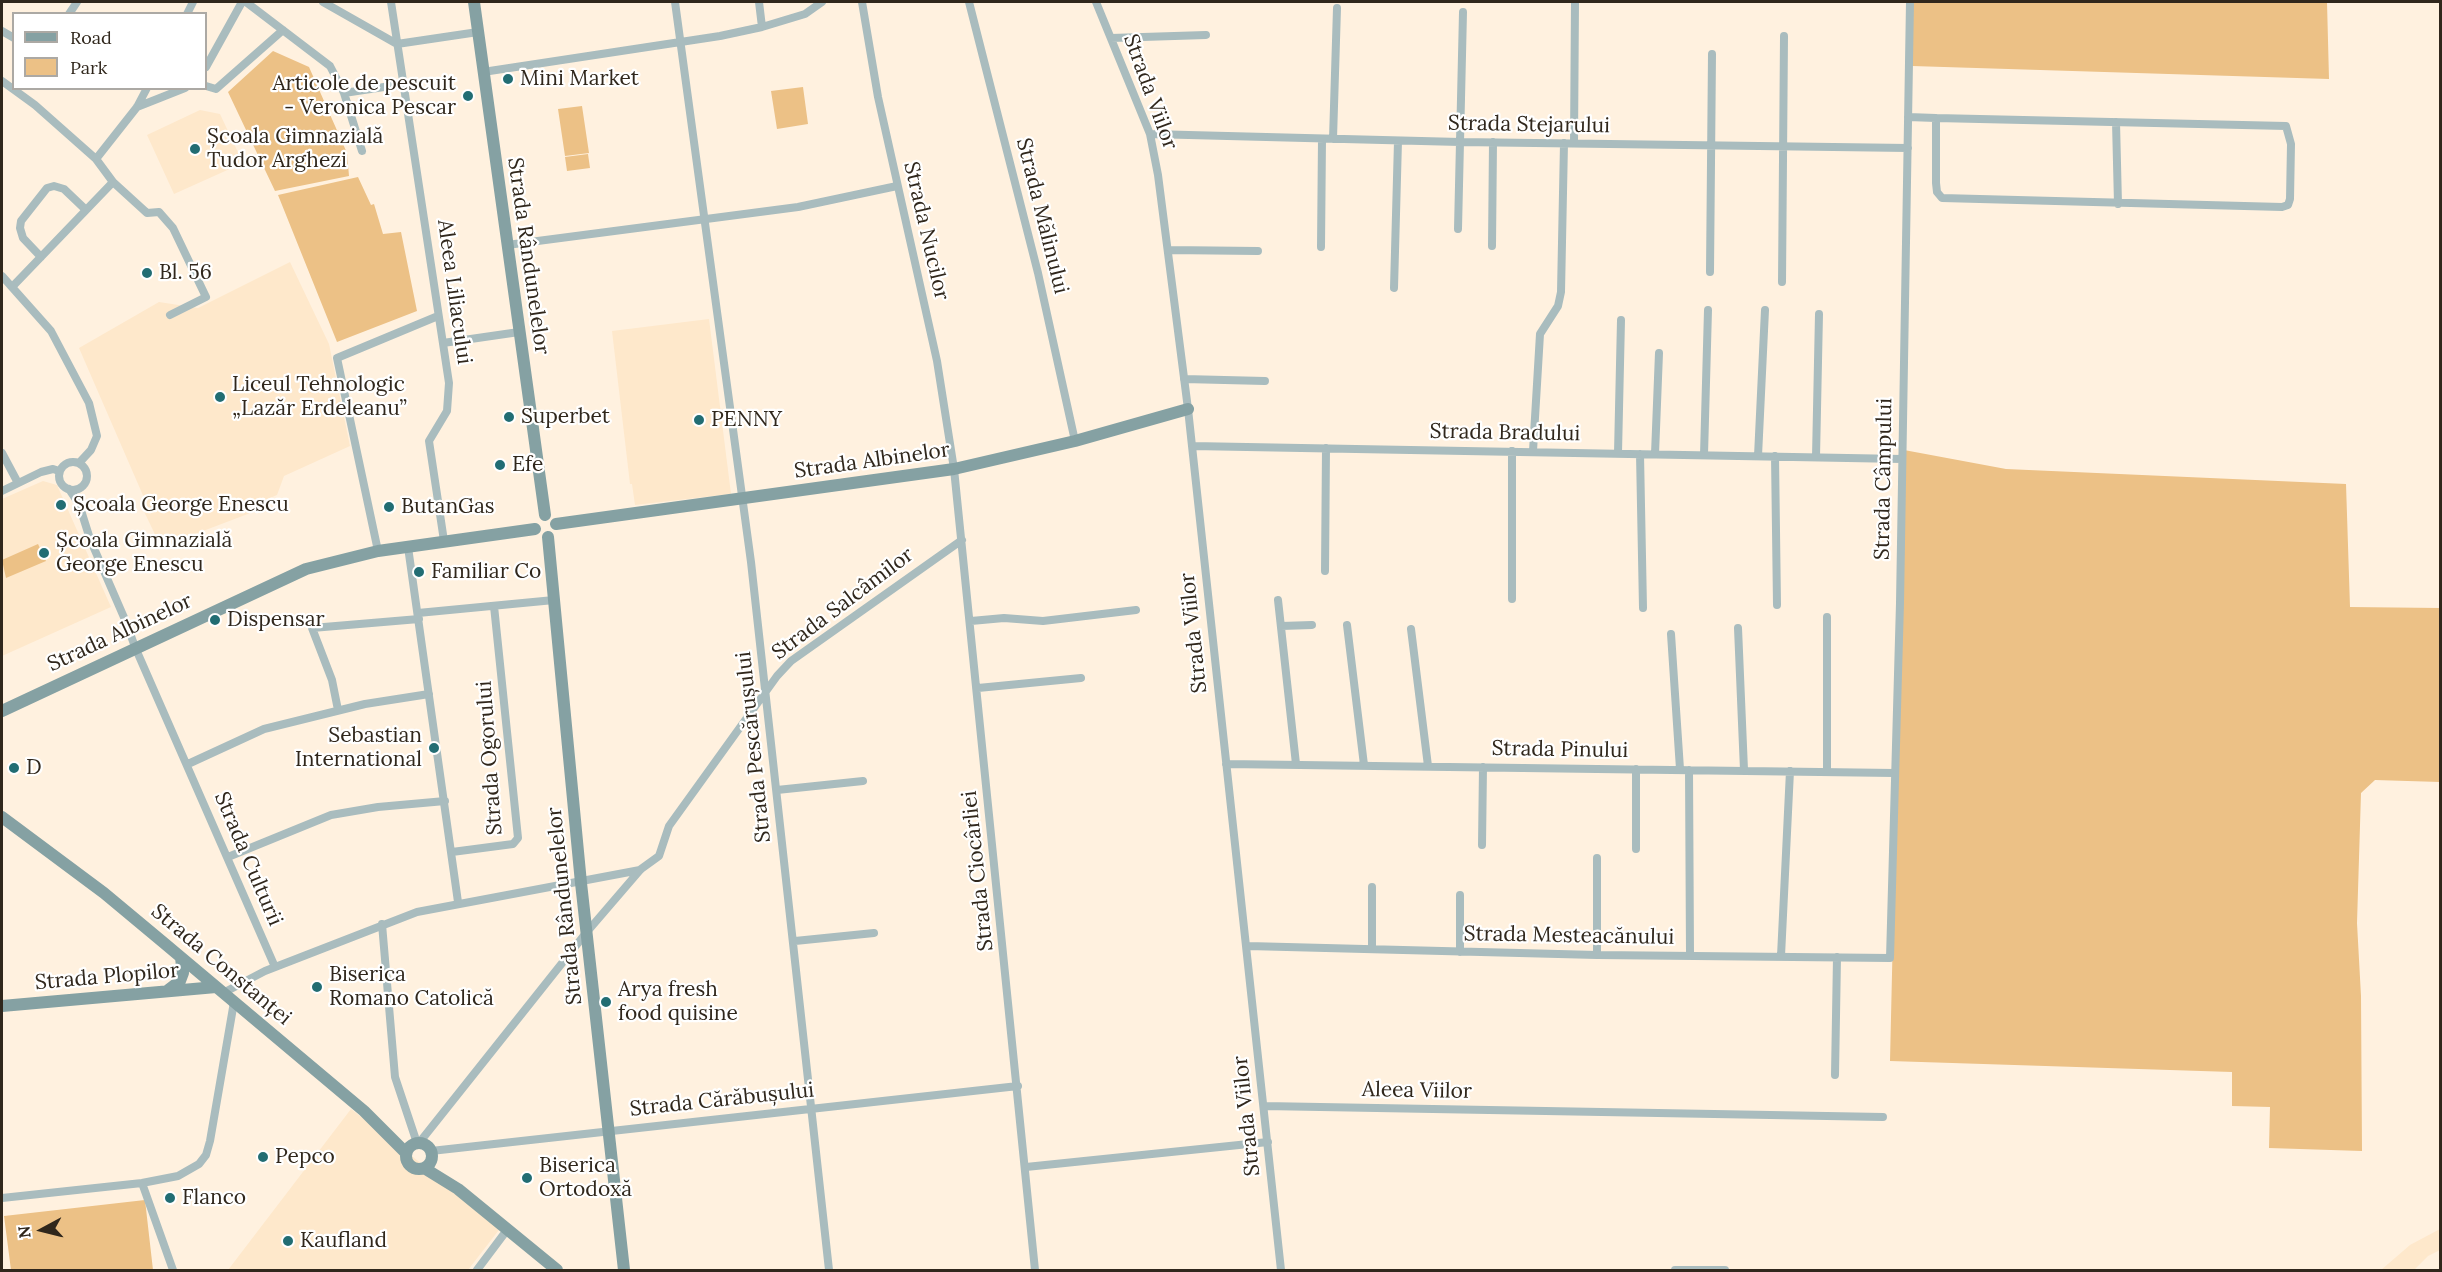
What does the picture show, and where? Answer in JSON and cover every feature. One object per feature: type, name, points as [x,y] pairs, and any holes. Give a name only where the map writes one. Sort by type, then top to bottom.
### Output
[{"type":"street","points":[[207,65],[244,2],[330,66],[344,93],[362,151]]},
{"type":"street","points":[[323,2],[397,44],[478,32]]},
{"type":"street","name":"Aleea Liliacului","points":[[391,2],[449,383],[447,411],[429,441],[444,541]]},
{"type":"street","name":"Strada Rândunelelor","points":[[474,2],[545,515]]},
{"type":"street","name":"Strada Pescărușului","points":[[675,2],[743,500],[795,941],[829,1270]]},
{"type":"street","points":[[759,2],[762,27]]},
{"type":"street","points":[[483,72],[681,42],[762,27],[805,14],[822,2]]},
{"type":"street","name":"Strada Nucilor","points":[[862,2],[868,48],[936,361],[954,469]]},
{"type":"street","name":"Strada Mălinului","points":[[969,2],[1038,273],[1075,441]]},
{"type":"street","name":"Strada Viilor","points":[[1096,2],[1150,134],[1168,250],[1248,946],[1281,1270]]},
{"type":"street","points":[[1574,143],[1575,2]]},
{"type":"street","name":"Strada Câmpului","points":[[1890,958],[1900,603],[1910,2]]},
{"type":"street","points":[[1333,139],[1337,8]]},
{"type":"street","points":[[1458,229],[1464,12]]},
{"type":"street","points":[[207,86],[216,89],[284,30]]},
{"type":"street","points":[[1111,38],[1206,35]]},
{"type":"street","points":[[1782,282],[1784,36]]},
{"type":"street","points":[[1710,272],[1712,54]]},
{"type":"street","points":[[2,81],[12,83]]},
{"type":"street","points":[[344,93],[404,84]]},
{"type":"street","points":[[20,90],[96,159],[112,182],[147,213],[159,212],[173,228],[206,297],[170,315]]},
{"type":"street","points":[[96,159],[137,107],[146,90]]},
{"type":"street","points":[[137,107],[180,90]]},
{"type":"street","points":[[1908,117],[2286,126],[2291,144],[2290,199],[2288,205],[2282,207],[1942,198],[1937,192],[1936,183],[1936,118]]},
{"type":"street","points":[[2116,122],[2118,204]]},
{"type":"street","name":"Strada Stejarului","points":[[1150,134],[1398,141],[1908,148]]},
{"type":"street","points":[[1321,247],[1322,139]]},
{"type":"street","points":[[1394,288],[1398,141]]},
{"type":"street","points":[[1492,246],[1493,142]]},
{"type":"street","points":[[1533,451],[1540,333],[1558,306],[1561,292],[1564,143]]},
{"type":"street","points":[[13,286],[112,182]]},
{"type":"street","points":[[41,257],[23,238],[20,228],[21,221],[47,188],[54,186],[64,189],[86,210]]},
{"type":"street","points":[[507,245],[798,207],[897,186]]},
{"type":"street","points":[[1168,250],[1258,251]]},
{"type":"street","points":[[2,276],[51,332],[89,403],[97,436],[92,450],[80,463]]},
{"type":"street","points":[[1704,455],[1708,310]]},
{"type":"street","points":[[1758,456],[1765,310]]},
{"type":"street","points":[[1816,457],[1819,314]]},
{"type":"street","points":[[378,551],[337,358],[438,316]]},
{"type":"street","points":[[1618,453],[1621,320]]},
{"type":"street","points":[[443,343],[519,332]]},
{"type":"street","points":[[1655,454],[1659,353]]},
{"type":"street","points":[[1184,379],[1265,381]]},
{"type":"street","name":"Strada Albinelor","points":[[556,524],[743,500],[954,469],[1075,441],[1188,409]]},
{"type":"street","name":"Strada Bradului","points":[[1192,446],[1902,459]]},
{"type":"street","points":[[1325,571],[1326,448]]},
{"type":"street","points":[[1512,451],[1512,599]]},
{"type":"street","points":[[2,453],[18,483]]},
{"type":"street","points":[[1640,454],[1642,608]]},
{"type":"street","points":[[1775,456],[1777,605]]},
{"type":"street","points":[[67,462],[80,463],[86,470],[87,479],[78,489],[69,489],[61,484],[59,471],[67,462]]},
{"type":"street","points":[[2,491],[41,472],[53,469],[59,471]]},
{"type":"street","name":"Strada Ciocârliei","points":[[954,469],[978,688],[1035,1270]]},
{"type":"street","name":"Strada Culturii","points":[[69,489],[79,504],[90,539],[135,647],[275,967]]},
{"type":"street","points":[[545,515],[553,518],[556,524],[554,534],[548,537],[542,536],[535,529],[538,519],[545,515]]},
{"type":"street","name":"Strada Albinelor","points":[[2,711],[289,576],[328,562],[378,551],[535,529]]},
{"type":"street","name":"Strada Rândunelelor","points":[[548,537],[586,933],[624,1270]]},
{"type":"street","name":"Strada Salcâmilor","points":[[641,869],[659,856],[669,826],[766,690],[791,661],[962,540]]},
{"type":"street","points":[[408,547],[458,902]]},
{"type":"street","points":[[342,709],[312,628],[554,600]]},
{"type":"street","points":[[1278,600],[1296,764]]},
{"type":"street","name":"Strada Ogorului","points":[[452,852],[513,844],[518,838],[494,606]]},
{"type":"street","points":[[971,621],[1004,618],[1043,621],[1136,610]]},
{"type":"street","points":[[1827,617],[1827,771]]},
{"type":"street","points":[[1281,626],[1312,625]]},
{"type":"street","points":[[1347,625],[1364,765]]},
{"type":"street","points":[[1738,628],[1744,770]]},
{"type":"street","points":[[1411,629],[1428,766]]},
{"type":"street","points":[[1671,634],[1680,769]]},
{"type":"street","points":[[978,688],[1081,678]]},
{"type":"street","points":[[188,764],[264,729],[342,709],[429,694]]},
{"type":"street","name":"Strada Pinului","points":[[1226,764],[1894,773]]},
{"type":"street","points":[[1482,845],[1483,767]]},
{"type":"street","points":[[1636,769],[1636,849]]},
{"type":"street","points":[[1689,770],[1690,956]]},
{"type":"street","points":[[1781,956],[1790,771]]},
{"type":"street","points":[[777,790],[863,781]]},
{"type":"street","points":[[228,857],[331,815],[378,807],[444,801]]},
{"type":"street","name":"Strada Constanței","points":[[2,817],[104,893],[379,1125],[414,1146]]},
{"type":"street","points":[[1597,858],[1597,955]]},
{"type":"street","points":[[220,990],[382,924],[458,902],[581,883],[641,869]]},
{"type":"street","points":[[429,1159],[415,1169],[409,1165],[414,1146],[586,933],[641,869]]},
{"type":"street","points":[[1372,887],[1372,950]]},
{"type":"street","points":[[1460,895],[1460,952]]},
{"type":"street","points":[[382,924],[395,1077],[414,1146],[458,1189],[557,1270]]},
{"type":"street","points":[[795,941],[874,933]]},
{"type":"street","name":"Strada Mesteacănului","points":[[1248,946],[1597,955],[1890,958]]},
{"type":"street","points":[[1835,1075],[1837,957]]},
{"type":"street","points":[[165,992],[180,981],[183,973],[181,958]]},
{"type":"street","name":"Strada Plopilor","points":[[2,1005],[220,990]]},
{"type":"street","points":[[2,1198],[142,1183],[190,1172],[206,1155],[234,1002]]},
{"type":"street","name":"Strada Cărăbușului","points":[[429,1159],[609,1130],[1018,1086]]},
{"type":"street","name":"Aleea Viilor","points":[[1264,1106],[1883,1117]]},
{"type":"street","points":[[1026,1167],[1268,1142]]},
{"type":"street","points":[[142,1183],[173,1270]]},
{"type":"street","points":[[477,1270],[507,1230]]},
{"type":"street","points":[[1675,1270],[1725,1270]]},
{"type":"shaded area","name":"Școala Gimnazială Tudor Arghezi","points":[[200,110],[220,114],[243,163],[174,194],[147,135]]},
{"type":"shaded area","name":"Liceul Tehnologic „Lazăr Erdeleanu”","points":[[290,262],[329,344],[350,446],[284,476],[277,495],[256,504],[253,512],[161,547],[140,503],[145,500],[79,348],[159,302],[198,308]]},
{"type":"shaded area","points":[[709,319],[731,494],[635,505],[632,484],[630,484],[612,331]]},
{"type":"shaded area","name":"Școala Gimnazială George Enescu","points":[[43,481],[57,485],[111,607],[2,656],[2,499]]},
{"type":"shaded area","points":[[351,1109],[502,1226],[468,1270],[228,1270]]},
{"type":"shaded area","points":[[2440,1229],[2440,1250],[2428,1256],[2414,1270],[2381,1270],[2410,1245]]},
{"type":"green space","points":[[1913,2],[2327,2],[2329,79],[1912,66]]},
{"type":"green space","points":[[273,51],[309,67],[347,153],[349,176],[275,191],[228,92]]},
{"type":"green space","points":[[803,87],[808,124],[777,129],[771,91]]},
{"type":"green space","points":[[582,106],[589,153],[565,156],[558,109]]},
{"type":"green space","points":[[588,154],[590,168],[567,171],[565,157]]},
{"type":"green space","points":[[358,177],[371,205],[374,204],[383,234],[401,232],[417,311],[337,342],[278,195]]},
{"type":"green space","points":[[1904,450],[2006,469],[2346,484],[2350,607],[2440,608],[2440,782],[2375,780],[2361,793],[2357,923],[2361,996],[2362,1151],[2269,1148],[2270,1107],[2232,1106],[2232,1072],[1890,1061]]},
{"type":"green space","points":[[38,544],[46,561],[6,578],[2,560]]},
{"type":"green space","points":[[145,1200],[153,1270],[11,1270],[4,1216]]},
{"type":"place","name":"Mini Market","points":[[508,79]]},
{"type":"place","name":"Articole de pescuit - Veronica Pescar","points":[[468,96]]},
{"type":"place","name":"Școala Gimnazială Tudor Arghezi","points":[[195,149]]},
{"type":"place","name":"Bl. 56","points":[[147,273]]},
{"type":"place","name":"Liceul Tehnologic „Lazăr Erdeleanu”","points":[[220,397]]},
{"type":"place","name":"Superbet","points":[[509,417]]},
{"type":"place","name":"PENNY","points":[[699,420]]},
{"type":"place","name":"Efe","points":[[500,465]]},
{"type":"place","name":"Școala George Enescu","points":[[61,505]]},
{"type":"place","name":"ButanGas","points":[[389,507]]},
{"type":"place","name":"Școala Gimnazială George Enescu","points":[[44,553]]},
{"type":"place","name":"Familiar Co","points":[[419,572]]},
{"type":"place","name":"Dispensar","points":[[215,620]]},
{"type":"place","name":"Sebastian International","points":[[434,748]]},
{"type":"place","name":"D","points":[[14,768]]},
{"type":"place","name":"Biserica Romano Catolică","points":[[317,987]]},
{"type":"place","name":"Arya fresh food quisine","points":[[606,1002]]},
{"type":"place","name":"Pepco","points":[[263,1157]]},
{"type":"place","name":"Biserica Ortodoxă","points":[[527,1178]]},
{"type":"place","name":"Flanco","points":[[170,1198]]},
{"type":"place","name":"Kaufland","points":[[288,1241]]}]
